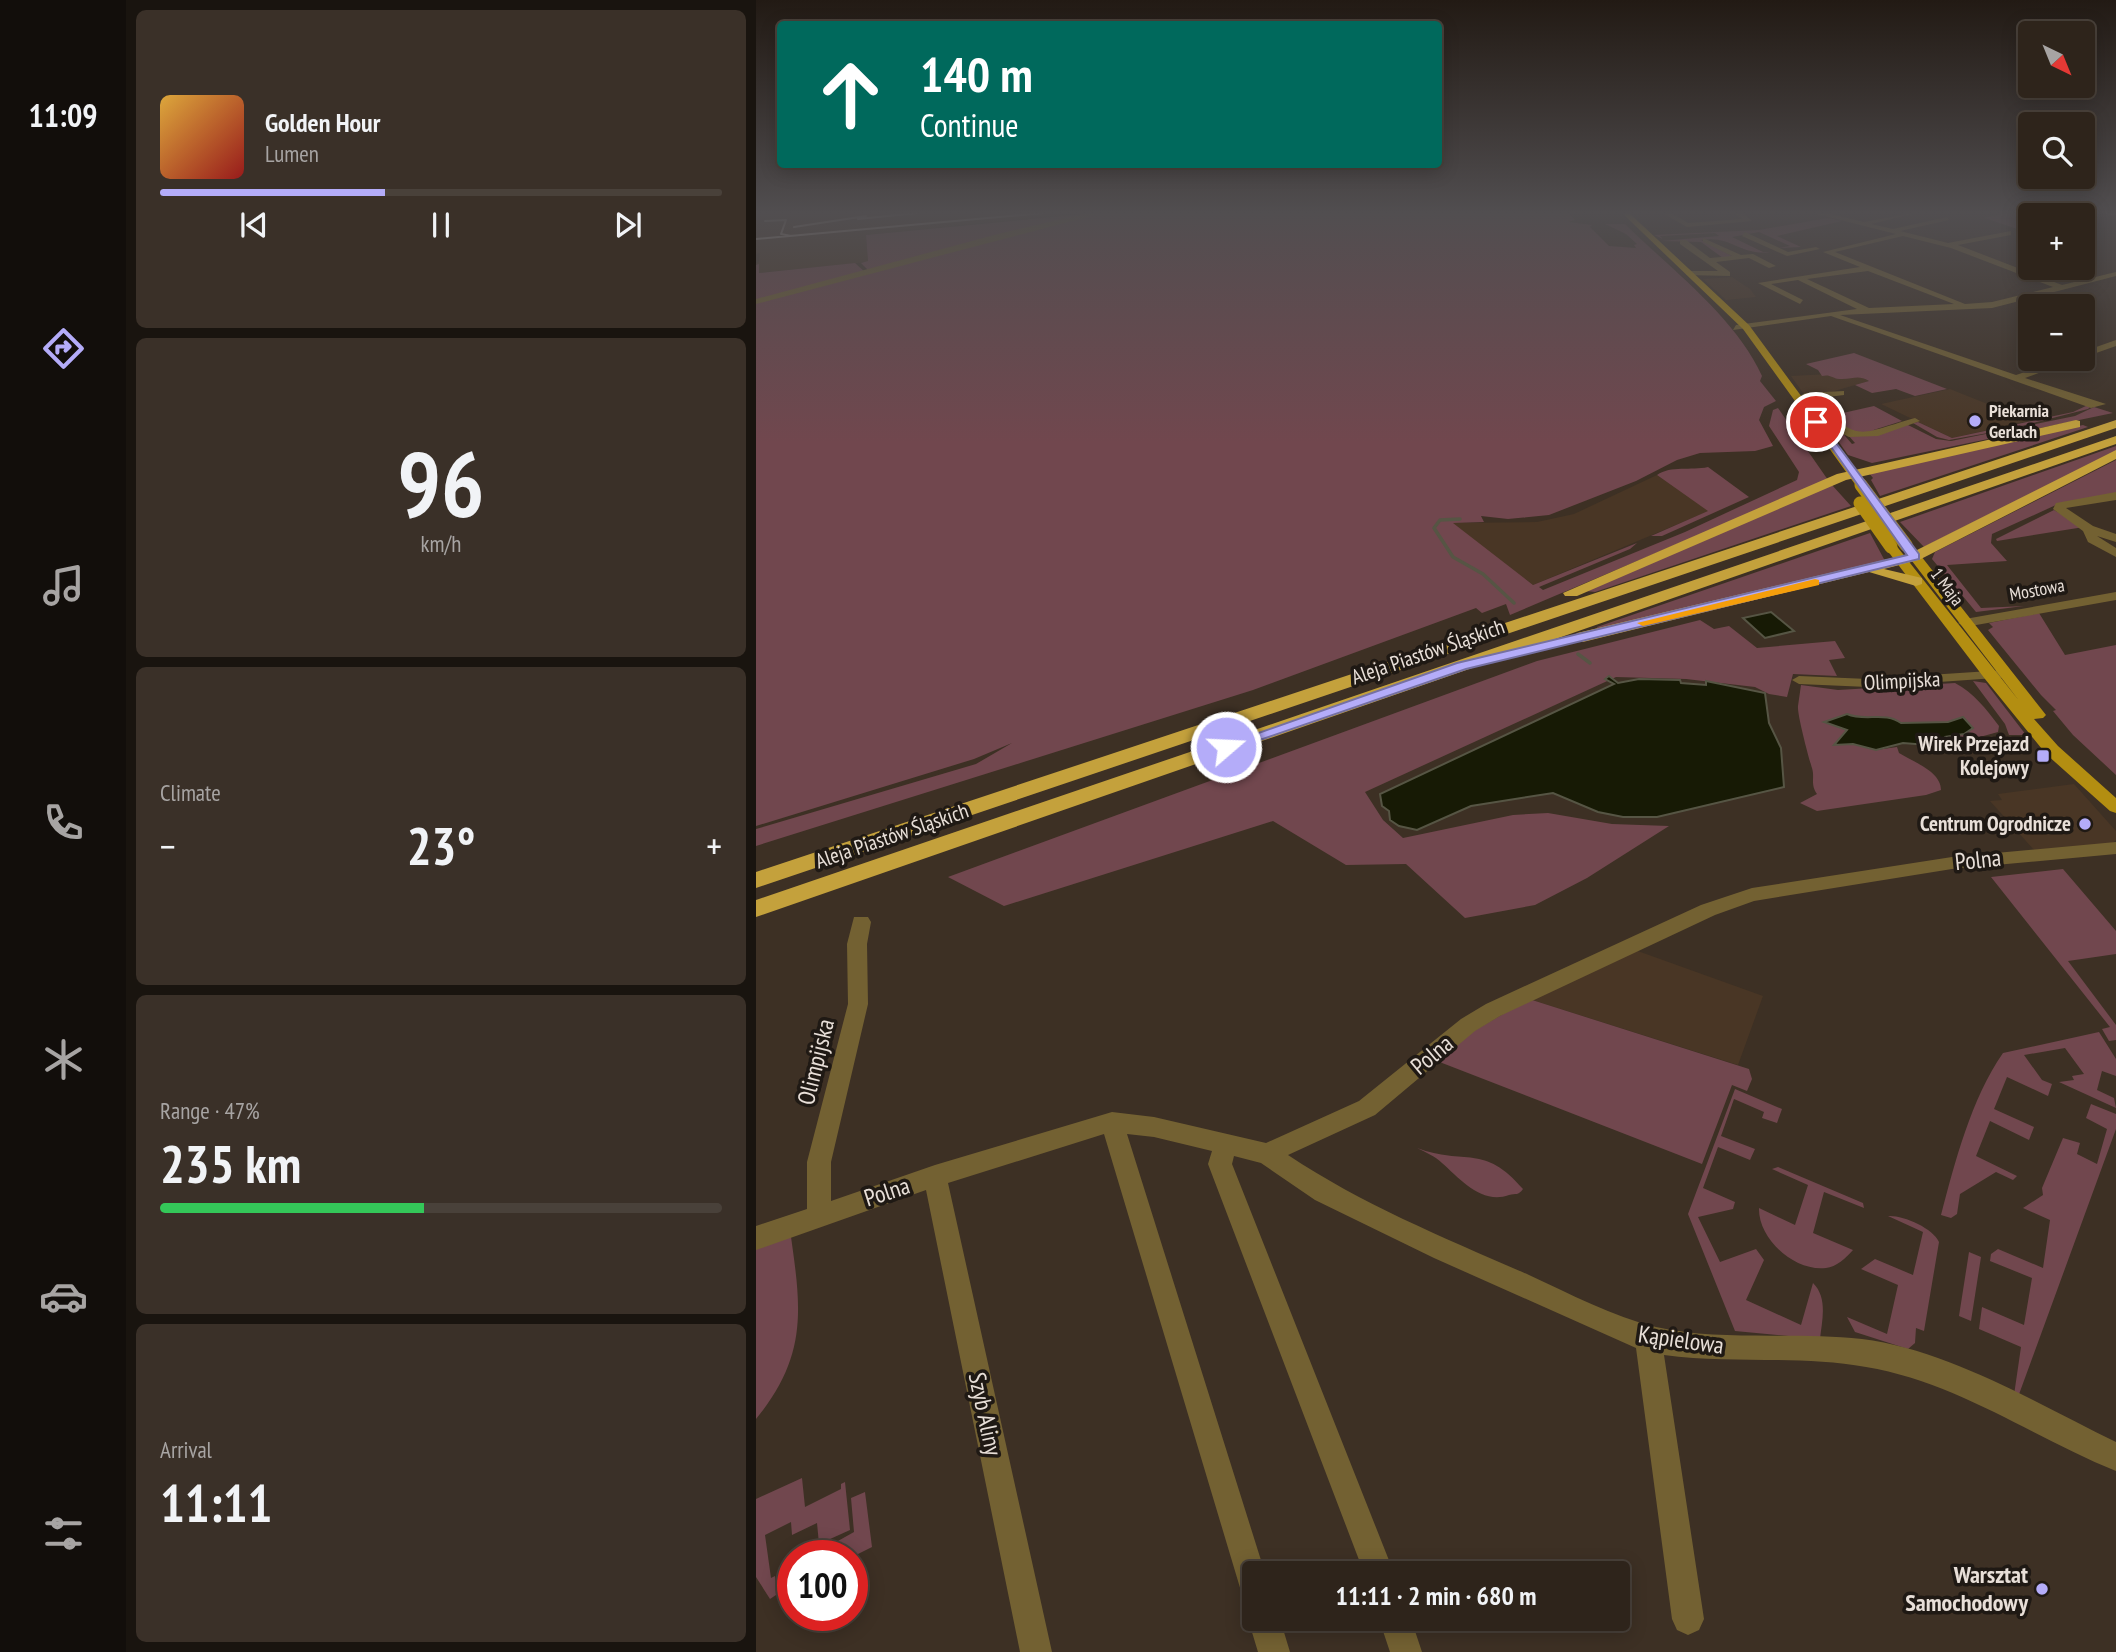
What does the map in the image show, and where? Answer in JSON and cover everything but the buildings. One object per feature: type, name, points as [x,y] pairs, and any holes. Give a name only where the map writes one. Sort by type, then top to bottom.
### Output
[{"type":"highway","points":[[1438,651],[1891,465],[2116,415]]},
{"type":"highway","name":"Aleja Piastów Śląskich","points":[[756,880],[2116,424]]},
{"type":"highway","name":"Aleja Piastów Śląskich","points":[[756,909],[2116,440]]},
{"type":"highway","points":[[1462,666],[1861,571],[1907,554],[2116,454]]},
{"type":"highway","points":[[1843,459],[1862,465],[1891,465]]},
{"type":"highway","points":[[1861,571],[1890,573],[1916,581]]},
{"type":"main road","name":"1 Maja","points":[[1700,288],[1741,327],[1907,554],[1965,623],[1997,675]]},
{"type":"main road","name":"1 Maja","points":[[1704,288],[1741,327],[1843,459],[1852,481],[1891,547],[1907,554],[1916,581],[2084,776],[2116,807]]},
{"type":"street","points":[[756,302],[808,288]]},
{"type":"street","points":[[1772,288],[1800,302]]},
{"type":"street","points":[[1820,288],[1869,310]]},
{"type":"street","points":[[1920,288],[1968,307]]},
{"type":"street","points":[[1741,327],[1869,310],[1992,305],[2062,288]]},
{"type":"street","points":[[1828,314],[2095,406],[2101,404]]},
{"type":"street","points":[[2095,351],[2115,344]]},
{"type":"street","points":[[2014,379],[2037,371]]},
{"type":"street","points":[[1796,396],[1840,393]]},
{"type":"street","points":[[1812,396],[1839,429],[1848,434],[1866,434],[1915,421]]},
{"type":"street","points":[[2116,496],[2060,506],[2059,509],[2089,528],[2116,538]]},
{"type":"street","points":[[2089,528],[2092,539],[2116,553]]},
{"type":"street","name":"Mostowa","points":[[1965,623],[2116,596]]},
{"type":"street","name":"Olimpijska","points":[[1799,680],[1868,683],[1997,675]]},
{"type":"street","name":"Polna","points":[[756,1238],[935,1176],[1112,1122],[1154,1127],[1226,1142],[1267,1154],[1367,1108],[1468,1025],[1493,1010],[1708,910],[1752,895],[1888,871],[1976,859],[2116,848]]},
{"type":"street","name":"Olimpijska","points":[[819,1214],[819,1162],[858,1004],[858,944],[861,922]]},
{"type":"street","points":[[1112,1122],[1246,1561]]},
{"type":"street","points":[[1226,1142],[1220,1164],[1374,1561]]},
{"type":"street","name":"Kąpielowa","points":[[1267,1154],[1323,1192],[1393,1227],[1581,1313],[1648,1339],[1727,1347],[1844,1350],[1900,1361],[1976,1391],[2116,1457]]},
{"type":"street","name":"Szyb Aliny","points":[[935,1176],[1036,1652]]},
{"type":"street","points":[[1648,1339],[1688,1619]]},
{"type":"street","points":[[1268,1631],[1274,1652]]},
{"type":"street","points":[[1399,1631],[1406,1652]]},
{"type":"shaded area","points":[[756,288],[807,288],[756,301]]},
{"type":"shaded area","points":[[811,288],[1693,288],[1736,334],[1762,376],[1760,381],[1776,401],[1764,407],[1759,420],[1773,446],[1755,451],[1700,453],[1677,460],[1636,481],[1549,515],[1508,519],[1481,516],[1484,522],[1453,523],[1533,585],[1637,543],[1630,549],[1539,587],[1543,590],[1685,532],[1797,480],[1799,472],[1769,426],[1773,410],[1778,408],[1828,480],[1510,615],[1506,604],[1482,613],[1476,608],[1253,690],[756,846],[756,829],[976,764],[1012,743],[974,759],[756,826],[756,303]]},
{"type":"shaded area","points":[[1713,288],[1749,288],[1756,297],[1726,300]]},
{"type":"shaded area","points":[[1854,353],[1947,389],[1915,396],[1896,389],[1872,393],[1855,385],[1869,381],[1865,379],[1822,376],[1818,370],[1806,364]]},
{"type":"shaded area","points":[[1829,374],[1839,379],[1859,376],[1869,381],[1831,392],[1803,393],[1791,376]]},
{"type":"shaded area","points":[[1950,389],[2028,421],[1952,438],[1881,404]]},
{"type":"shaded area","points":[[1817,396],[1834,415],[1874,406],[1902,421],[1864,433],[1845,431]]},
{"type":"shaded area","points":[[1807,397],[1812,398],[1852,444],[1855,443],[1848,435],[1906,424],[1936,439],[1951,441],[2075,416],[2094,407],[2113,413],[1872,463],[1848,455]]},
{"type":"shaded area","points":[[2091,406],[2088,409],[2010,429],[1949,440],[1937,437],[1913,423],[1918,422],[1952,438],[2073,412]]},
{"type":"shaded area","points":[[2083,425],[2088,427],[1880,496],[1869,473]]},
{"type":"shaded area","points":[[2116,446],[2116,451],[1924,547],[1900,522]]},
{"type":"shaded area","points":[[2116,460],[2116,494],[2056,505],[1992,534],[1991,543],[2007,561],[1947,565],[1981,608],[2024,606],[1976,612],[1932,559],[1935,552]]},
{"type":"shaded area","points":[[1708,467],[1749,497],[1662,536],[1651,536],[1708,511],[1657,475],[1668,470]]},
{"type":"shaded area","points":[[1657,475],[1709,511],[1533,585],[1452,523],[1537,522],[1574,514]]},
{"type":"shaded area","points":[[1832,485],[1851,506],[1595,592],[1585,591]]},
{"type":"shaded area","points":[[2054,510],[2084,527],[1997,541],[1996,539]]},
{"type":"shaded area","points":[[1870,533],[1885,561],[1598,630],[1597,627]]},
{"type":"shaded area","points":[[1771,612],[1794,631],[1765,638],[1743,618]]},
{"type":"shaded area","points":[[2039,613],[2065,655],[2116,645],[2116,775],[2073,735],[2053,711],[2056,710],[1988,630],[1993,627],[1989,623]]},
{"type":"shaded area","points":[[1700,620],[1714,629],[1729,626],[1757,648],[1835,641],[1845,658],[1829,660],[1837,676],[1793,674],[1787,697],[1769,694],[1755,687],[1686,679],[1616,677],[1365,792],[1383,820],[1403,838],[1513,815],[1548,813],[1612,824],[1669,826],[1587,878],[1535,905],[1465,918],[1406,864],[1346,865],[1273,821],[1004,906],[948,877],[1537,661]]},
{"type":"shaded area","points":[[1609,676],[1618,683],[1639,679],[1680,680],[1681,683],[1706,685],[1706,681],[1765,693],[1769,723],[1781,748],[1784,787],[1657,817],[1623,817],[1598,812],[1553,793],[1471,806],[1417,830],[1399,826],[1390,820],[1389,811],[1382,806],[1380,794],[1614,684],[1605,679]]},
{"type":"shaded area","points":[[1973,681],[1986,683],[2026,735],[2009,735],[2005,724]]},
{"type":"shaded area","points":[[1955,683],[1984,708],[1999,726],[1998,732],[1958,743],[1951,738],[1964,734],[1948,722],[1901,723],[1884,717],[1856,718],[1847,714],[1825,722],[1847,730],[1835,744],[1853,744],[1876,750],[1897,747],[1899,753],[1931,772],[1940,783],[1941,790],[1926,795],[1817,811],[1800,803],[1817,794],[1798,711],[1801,685],[1838,690]]},
{"type":"shaded area","points":[[1847,714],[1895,719],[1901,723],[1948,722],[1963,717],[1973,728],[1964,734],[1945,737],[1940,746],[1903,743],[1876,750],[1853,744],[1834,745],[1847,730],[1824,722]]},
{"type":"shaded area","points":[[2074,784],[2116,831],[2116,840],[2112,844],[2034,850],[1990,801],[2002,800],[1998,794]]},
{"type":"shaded area","points":[[2063,869],[2116,931],[2116,954],[2068,961],[2116,1025],[2116,1040],[2109,1041],[2102,1029],[2110,1027],[1991,877]]},
{"type":"shaded area","points":[[1635,950],[1763,996],[1738,1065],[1529,999]]},
{"type":"shaded area","points":[[1529,999],[1749,1069],[1752,1079],[1747,1091],[1732,1085],[1702,1164],[1437,1061],[1465,1036]]},
{"type":"shaded area","points":[[2099,1032],[2116,1059],[2116,1076],[2102,1071],[2097,1090],[2114,1098],[2116,1108],[2059,1082],[2074,1080],[2072,1076],[2084,1074],[2065,1048],[2024,1055],[2042,1080],[2052,1084],[2048,1096],[2007,1077],[1994,1109],[2034,1127],[2029,1140],[1990,1121],[1976,1156],[2017,1176],[2013,1180],[1996,1172],[1960,1194],[1957,1214],[1951,1218],[1941,1215],[1973,1110],[2003,1053]]},
{"type":"shaded area","points":[[1735,1089],[1782,1109],[1777,1123],[1762,1118],[1764,1112],[1734,1099],[1721,1136],[1755,1149],[1750,1160],[1718,1147],[1703,1188],[1735,1202],[1733,1209],[1698,1217],[1720,1262],[1756,1249],[1764,1260],[1746,1300],[1801,1325],[1813,1283],[1822,1302],[1820,1339],[1735,1331],[1688,1214]]},
{"type":"shaded area","points":[[2091,1104],[2116,1114],[2116,1129],[2018,1397],[2014,1395],[2021,1347],[1979,1329],[1982,1307],[2024,1325],[2032,1278],[1990,1261],[1991,1254],[1998,1249],[2043,1268],[2050,1220],[2023,1208],[2043,1195],[2042,1188],[2063,1138],[2080,1143],[2077,1154],[2097,1164],[2107,1129],[2086,1118]]},
{"type":"shaded area","points":[[1417,1148],[1485,1161],[1497,1166],[1523,1189],[1518,1193],[1499,1197],[1481,1193],[1464,1183],[1436,1158]]},
{"type":"shaded area","points":[[1778,1167],[1863,1203],[1864,1208],[1824,1192],[1813,1233],[1853,1250],[1837,1264],[1826,1268],[1802,1265],[1780,1251],[1765,1231],[1759,1208],[1795,1225],[1808,1185],[1772,1169]]},
{"type":"shaded area","points":[[1888,1216],[1917,1223],[1931,1232],[1939,1242],[1924,1331],[1916,1328],[1915,1343],[1908,1349],[1855,1332],[1847,1317],[1887,1334],[1898,1285],[1861,1269],[1875,1259],[1913,1275],[1923,1232]]},
{"type":"shaded area","points":[[790,1230],[797,1283],[797,1329],[785,1373],[756,1419],[756,1243]]},
{"type":"shaded area","points":[[1969,1252],[1981,1257],[1971,1321],[1959,1316]]},
{"type":"shaded area","points":[[802,1478],[805,1507],[841,1489],[841,1484],[845,1482],[850,1530],[828,1540],[819,1540],[817,1523],[792,1535],[791,1522],[765,1535],[771,1578],[775,1576],[776,1595],[770,1599],[756,1577],[756,1499]]},
{"type":"shaded area","points":[[865,1492],[872,1547],[868,1549],[868,1540],[840,1540],[854,1532],[851,1498]]},
{"type":"waterway","points":[[1460,519],[1440,520],[1434,528],[1453,557],[1483,574],[1514,603]]},
{"type":"waterway","points":[[1578,654],[1590,663]]},
{"type":"slow traffic","points":[[1643,623],[1815,583]]},
{"type":"place","name":"Piekarnia Gerlach","points":[[1975,421]]},
{"type":"place","name":"Wirek Przejazd Kolejowy","points":[[2043,756]]},
{"type":"place","name":"Centrum Ogrodnicze","points":[[2085,824]]},
{"type":"place","name":"Warsztat Samochodowy","points":[[2042,1589]]},
{"type":"route","points":[[1226,747],[1462,666],[1914,557],[1816,422]]}]
